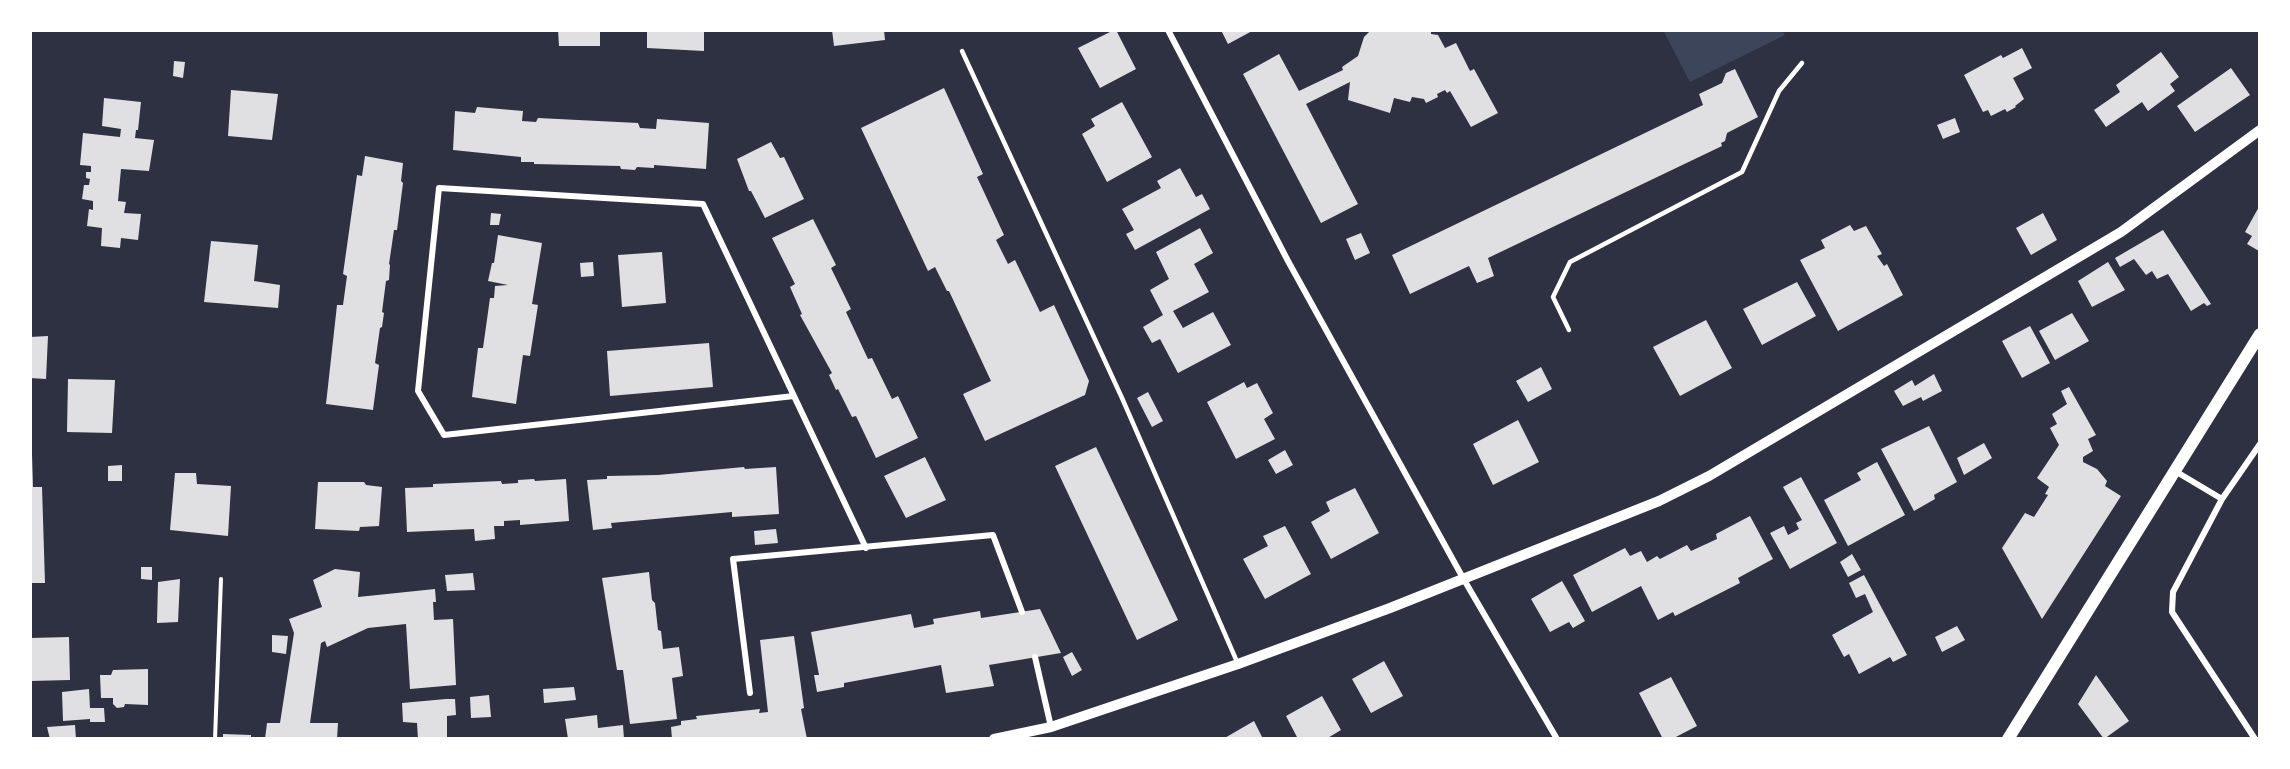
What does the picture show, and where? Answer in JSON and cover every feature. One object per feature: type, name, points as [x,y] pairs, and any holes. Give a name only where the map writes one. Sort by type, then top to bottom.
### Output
[{"type":"main road","points":[[2008,739],[2260,334]]},
{"type":"street","points":[[1168,30],[1288,261],[1463,578],[1557,739]]},
{"type":"street","points":[[994,739],[1051,727],[1238,664],[1390,608],[1630,513],[1709,476],[2121,232],[2260,130]]},
{"type":"street","points":[[794,396],[444,435],[418,391],[439,188],[703,204],[794,396],[866,548]]},
{"type":"street","points":[[2255,739],[2172,612],[2173,592],[2222,499],[2260,444]]},
{"type":"street","points":[[2175,471],[2222,499]]},
{"type":"street","points":[[750,693],[733,560],[993,535],[1022,612]]},
{"type":"street","points":[[1035,657],[1051,727]]},
{"type":"lane","points":[[962,51],[1122,398],[1238,664]]},
{"type":"lane","points":[[1569,330],[1553,297],[1570,261],[1742,172],[1779,91],[1802,63]]},
{"type":"path","points":[[215,739],[221,579]]},
{"type":"shaded area","points":[[1663,30],[1782,30],[1785,35],[1690,82]]},
{"type":"building","points":[[558,30],[600,30],[600,46],[559,46]]},
{"type":"building","points":[[647,30],[704,30],[704,51],[647,48]]},
{"type":"building","points":[[832,30],[884,30],[885,40],[834,46]]},
{"type":"building","points":[[1114,30],[1136,69],[1100,88],[1078,48]]},
{"type":"building","points":[[1221,30],[1254,30],[1228,44]]},
{"type":"building","points":[[1371,30],[1431,30],[1431,34],[1438,35],[1445,48],[1456,43],[1470,71],[1474,69],[1498,113],[1471,127],[1450,91],[1447,93],[1445,90],[1437,94],[1438,97],[1426,103],[1424,99],[1412,97],[1410,102],[1394,98],[1390,113],[1348,100],[1350,82],[1306,104],[1358,204],[1321,223],[1243,74],[1279,54],[1299,91],[1343,70],[1342,67],[1358,56],[1364,37]]},
{"type":"building","points":[[2022,48],[2032,68],[2013,78],[2024,99],[2007,112],[2005,109],[1991,116],[1988,110],[1983,112],[1964,75],[2001,55],[2003,58]]},
{"type":"building","points":[[2161,52],[2179,77],[2170,84],[2175,91],[2148,111],[2142,102],[2106,127],[2094,110],[2120,92],[2116,85]]},
{"type":"building","points":[[174,61],[185,62],[183,78],[173,76]]},
{"type":"building","points":[[2231,68],[2250,95],[2195,132],[2177,106]]},
{"type":"building","points":[[1735,69],[1758,117],[1727,133],[1725,141],[1721,143],[1722,146],[1488,258],[1494,276],[1477,283],[1469,266],[1410,294],[1392,255],[1703,105],[1699,94],[1722,83],[1726,73]]},
{"type":"building","points":[[944,88],[983,174],[977,177],[1004,235],[996,240],[1008,264],[1015,260],[1040,312],[1054,305],[1089,381],[1085,395],[985,441],[963,394],[991,381],[949,291],[935,267],[928,271],[861,128]]},
{"type":"building","points":[[231,90],[278,94],[272,140],[228,136]]},
{"type":"building","points":[[104,98],[141,102],[135,138],[154,140],[149,171],[121,169],[118,201],[126,202],[124,213],[141,214],[138,240],[121,238],[120,248],[101,246],[102,228],[87,226],[89,209],[93,210],[93,201],[82,199],[84,185],[89,185],[90,179],[86,178],[86,172],[91,172],[91,166],[80,165],[83,133],[120,137],[121,129],[102,126]]},
{"type":"building","points":[[1122,102],[1152,157],[1107,182],[1082,134],[1095,126],[1091,119]]},
{"type":"building","points":[[477,107],[523,111],[522,121],[536,122],[538,118],[638,123],[640,128],[656,129],[657,119],[709,123],[706,169],[654,165],[654,168],[637,167],[635,170],[621,169],[620,166],[534,164],[534,162],[521,162],[521,157],[453,150],[455,111],[475,113]]},
{"type":"building","points":[[1955,118],[1960,132],[1943,139],[1937,125]]},
{"type":"building","points":[[771,142],[780,158],[784,157],[804,199],[765,218],[749,191],[737,159]]},
{"type":"building","points":[[365,156],[403,163],[397,230],[394,230],[389,280],[386,281],[382,312],[384,313],[375,363],[379,365],[373,410],[326,404],[337,305],[343,305],[347,276],[343,274],[357,175],[362,176]]},
{"type":"building","points":[[1180,168],[1196,197],[1202,194],[1210,209],[1135,250],[1126,234],[1134,230],[1122,209],[1161,188],[1157,181]]},
{"type":"building","points":[[2260,205],[2259,251],[2247,244],[2252,236],[2245,232]]},
{"type":"building","points":[[491,213],[501,214],[499,225],[490,225]]},
{"type":"building","points":[[2043,213],[2057,240],[2031,255],[2016,228]]},
{"type":"building","points":[[813,219],[836,265],[831,268],[851,309],[846,312],[868,359],[872,358],[892,399],[898,396],[918,438],[876,458],[856,416],[852,417],[838,389],[836,390],[829,375],[832,373],[800,315],[802,314],[790,287],[795,284],[772,238]]},
{"type":"building","points":[[1850,225],[1854,231],[1866,226],[1882,254],[1877,256],[1884,266],[1887,264],[1903,295],[1838,331],[1800,260],[1825,248],[1821,240]]},
{"type":"building","points":[[1200,228],[1213,253],[1194,264],[1209,292],[1173,311],[1183,328],[1213,312],[1231,345],[1178,373],[1160,339],[1152,343],[1143,327],[1163,315],[1150,290],[1169,279],[1156,252]]},
{"type":"building","points":[[2163,230],[2211,304],[2207,306],[2204,303],[2191,311],[2168,274],[2157,279],[2152,271],[2146,275],[2134,259],[2120,267],[2115,258]]},
{"type":"building","points":[[1361,233],[1370,253],[1355,260],[1346,239]]},
{"type":"building","points":[[498,235],[542,243],[532,304],[538,305],[530,356],[523,355],[516,404],[472,397],[478,348],[483,348],[490,298],[494,298],[495,286],[508,285],[488,281],[492,263],[494,263]]},
{"type":"building","points":[[211,241],[258,245],[254,281],[280,285],[278,308],[204,302]]},
{"type":"building","points":[[662,252],[666,303],[622,307],[618,255]]},
{"type":"building","points":[[593,262],[594,276],[581,277],[580,263]]},
{"type":"building","points":[[2108,262],[2125,290],[2092,307],[2078,281]]},
{"type":"building","points":[[1797,282],[1816,316],[1762,345],[1743,309]]},
{"type":"building","points":[[2072,313],[2089,341],[2055,360],[2039,331]]},
{"type":"building","points":[[1706,320],[1732,368],[1680,396],[1653,347]]},
{"type":"building","points":[[2030,326],[2050,363],[2022,378],[2002,341]]},
{"type":"building","points":[[48,336],[46,379],[30,378],[30,337]]},
{"type":"building","points":[[709,343],[713,387],[610,396],[607,351]]},
{"type":"building","points":[[1541,367],[1552,389],[1528,402],[1516,381]]},
{"type":"building","points":[[1934,374],[1942,391],[1923,401],[1921,397],[1903,406],[1894,391],[1912,380],[1915,386]]},
{"type":"building","points":[[68,379],[115,380],[112,433],[67,432]]},
{"type":"building","points":[[1244,382],[1247,388],[1257,383],[1273,413],[1264,419],[1275,439],[1236,459],[1207,402]]},
{"type":"building","points":[[2069,387],[2096,435],[2088,439],[2093,451],[2083,457],[2083,462],[2097,469],[2107,481],[2105,486],[2121,496],[2042,619],[2002,548],[2025,513],[2034,517],[2048,495],[2045,494],[2049,487],[2037,478],[2059,445],[2050,428],[2057,424],[2052,414],[2067,404],[2061,391]]},
{"type":"building","points":[[1148,392],[1163,421],[1152,427],[1137,398]]},
{"type":"building","points":[[1518,420],[1539,462],[1493,485],[1473,444]]},
{"type":"building","points":[[1929,426],[1957,482],[1934,495],[1935,499],[1914,511],[1881,449]]},
{"type":"building","points":[[1984,443],[1992,458],[1964,475],[1957,458]]},
{"type":"building","points":[[1096,447],[1178,620],[1137,640],[1055,466]]},
{"type":"building","points":[[1285,450],[1293,465],[1276,474],[1268,460]]},
{"type":"building","points":[[30,454],[32,454],[33,487],[42,487],[45,583],[30,583]]},
{"type":"building","points":[[925,457],[946,500],[906,518],[884,476]]},
{"type":"building","points":[[1877,462],[1905,515],[1848,546],[1824,500],[1861,480],[1857,473]]},
{"type":"building","points":[[122,465],[122,481],[108,481],[108,466]]},
{"type":"building","points":[[744,467],[745,469],[776,467],[779,514],[732,517],[732,512],[611,523],[612,528],[593,530],[587,480],[607,479],[607,476],[658,475]]},
{"type":"building","points":[[175,473],[196,473],[197,484],[231,486],[228,536],[170,530]]},
{"type":"building","points":[[1801,477],[1837,543],[1790,569],[1770,533],[1784,526],[1788,535],[1799,529],[1796,523],[1802,520],[1783,487]]},
{"type":"building","points":[[534,479],[535,481],[566,479],[569,521],[520,525],[520,520],[504,521],[504,526],[494,526],[495,539],[475,541],[474,529],[407,532],[405,488],[433,487],[433,484],[501,481],[502,484],[518,483],[518,480]]},
{"type":"building","points":[[318,482],[364,482],[366,485],[382,487],[379,526],[360,527],[359,531],[315,529]]},
{"type":"building","points":[[1355,488],[1379,533],[1331,559],[1311,522],[1330,511],[1326,502]]},
{"type":"building","points":[[1750,516],[1773,559],[1738,578],[1740,583],[1675,616],[1673,612],[1658,620],[1641,586],[1592,612],[1573,575],[1625,548],[1630,556],[1641,551],[1647,562],[1657,556],[1660,559],[1687,545],[1691,551],[1717,539],[1716,534]]},
{"type":"building","points":[[1285,526],[1311,574],[1265,599],[1243,559],[1268,546],[1263,536]]},
{"type":"building","points":[[776,529],[778,543],[755,545],[754,531]]},
{"type":"building","points":[[1852,554],[1861,570],[1848,577],[1840,562]]},
{"type":"building","points":[[141,567],[152,567],[152,580],[141,579]]},
{"type":"building","points":[[335,569],[360,572],[358,597],[435,589],[434,620],[453,619],[456,685],[410,689],[406,624],[368,628],[327,647],[325,641],[321,643],[310,723],[338,723],[337,739],[265,739],[267,723],[280,723],[294,633],[289,619],[322,607],[313,580]]},
{"type":"building","points":[[649,572],[652,600],[655,603],[663,649],[679,647],[683,676],[672,678],[677,719],[630,724],[623,670],[617,670],[602,578]]},
{"type":"building","points":[[473,573],[475,590],[447,591],[445,575]]},
{"type":"building","points":[[1864,575],[1907,655],[1893,662],[1890,657],[1859,674],[1849,654],[1844,657],[1832,635],[1873,612],[1865,594],[1856,598],[1849,583]]},
{"type":"building","points":[[180,579],[178,622],[157,623],[158,582]]},
{"type":"building","points":[[1562,581],[1585,621],[1573,628],[1569,622],[1550,632],[1531,599]]},
{"type":"building","points":[[1040,609],[1061,653],[989,665],[994,686],[946,693],[941,665],[844,683],[844,687],[817,692],[814,675],[819,675],[811,632],[911,614],[914,628],[934,624],[933,619],[980,611],[981,618]]},
{"type":"building","points":[[1957,626],[1965,640],[1942,652],[1935,637]]},
{"type":"building","points":[[272,635],[288,636],[286,654],[272,652]]},
{"type":"building","points":[[794,636],[804,708],[801,709],[807,739],[672,739],[671,727],[681,725],[681,721],[697,719],[696,716],[760,709],[759,713],[768,712],[760,640]]},
{"type":"building","points":[[69,637],[70,680],[30,681],[30,638]]},
{"type":"building","points":[[1072,652],[1082,670],[1072,676],[1063,657]]},
{"type":"building","points":[[1384,661],[1403,696],[1371,713],[1352,679]]},
{"type":"building","points":[[148,669],[148,705],[125,704],[124,707],[117,708],[113,704],[113,698],[101,698],[100,675],[111,675],[113,670]]},
{"type":"building","points":[[2096,675],[2129,721],[2104,739],[2078,704]]},
{"type":"building","points":[[1671,677],[1697,726],[1672,739],[1663,739],[1639,693]]},
{"type":"building","points":[[574,687],[576,700],[544,703],[543,689]]},
{"type":"building","points":[[89,689],[90,708],[104,708],[105,722],[90,722],[90,719],[63,721],[62,692]]},
{"type":"building","points":[[489,695],[491,717],[471,718],[470,697]]},
{"type":"building","points":[[1322,696],[1341,730],[1326,739],[1298,739],[1286,716]]},
{"type":"building","points":[[455,699],[456,715],[447,716],[447,739],[418,739],[417,723],[403,722],[402,703]]},
{"type":"building","points":[[597,715],[598,728],[623,725],[624,739],[568,739],[565,719]]},
{"type":"building","points":[[1254,721],[1263,739],[1223,739]]},
{"type":"building","points":[[75,725],[76,739],[65,739],[65,737],[50,739],[47,727]]},
{"type":"building","points":[[223,734],[251,735],[251,739],[223,739]]}]
